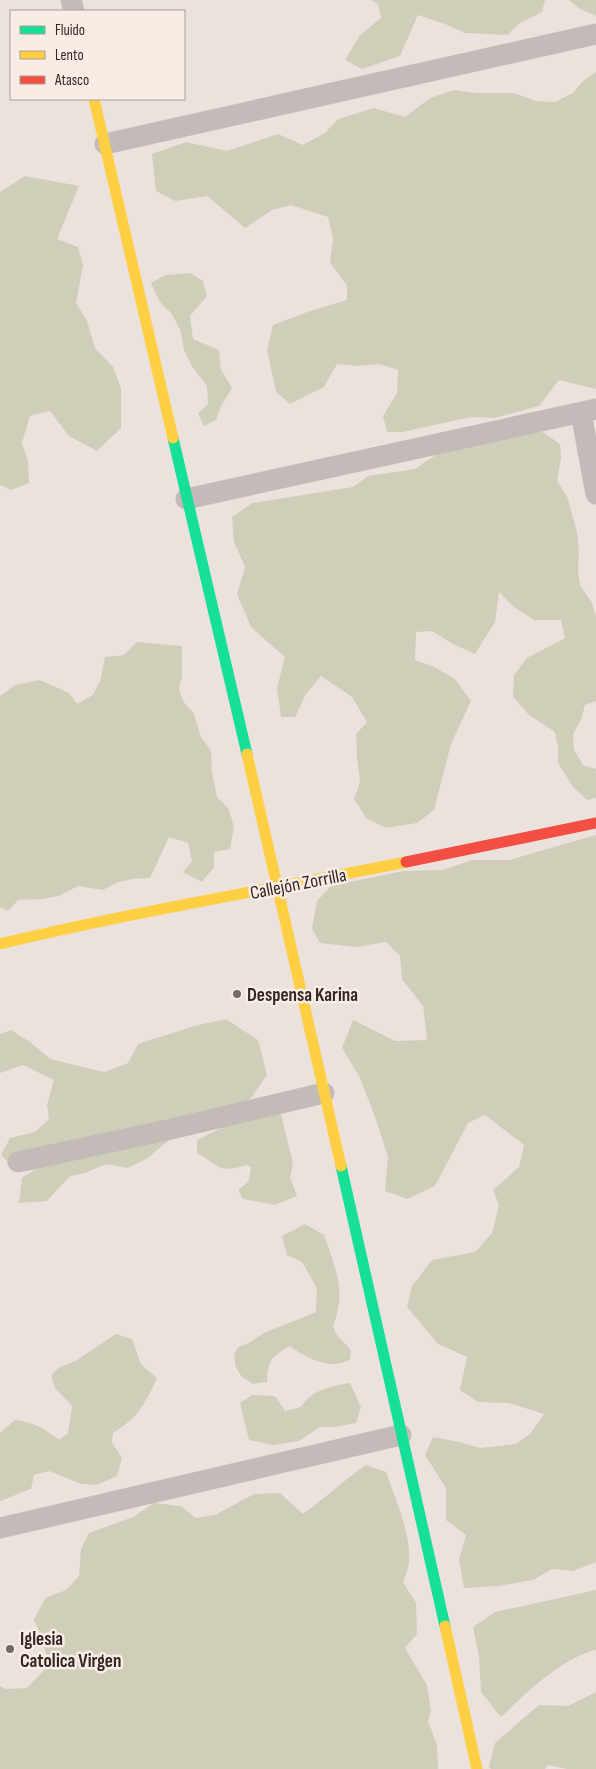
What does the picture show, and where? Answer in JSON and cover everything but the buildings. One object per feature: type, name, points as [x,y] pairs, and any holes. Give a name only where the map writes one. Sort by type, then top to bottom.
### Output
[{"type":"street","points":[[105,144],[596,34]]},
{"type":"street","points":[[94,100],[278,888],[477,1769]]},
{"type":"street","points":[[186,499],[589,411],[596,494]]},
{"type":"street","name":"Callejón Zorrilla","points":[[0,944],[89,923],[278,888],[596,823]]},
{"type":"street","points":[[18,1162],[167,1130],[324,1093]]},
{"type":"street","points":[[0,1528],[401,1436]]},
{"type":"shaded area","points":[[371,0],[545,0],[542,12],[520,23],[507,35],[465,33],[418,15],[400,56],[362,69],[345,60],[360,35],[381,18],[378,4]]},
{"type":"shaded area","points":[[569,0],[596,0],[596,16],[580,9]]},
{"type":"shaded area","points":[[596,72],[596,389],[559,380],[539,406],[495,418],[471,417],[403,432],[387,432],[383,416],[397,393],[398,370],[379,364],[358,366],[337,364],[324,387],[290,404],[276,392],[267,350],[273,325],[347,300],[347,285],[330,263],[333,238],[328,217],[291,205],[272,210],[245,228],[207,196],[175,201],[156,191],[152,154],[186,142],[227,151],[278,134],[303,145],[325,133],[338,119],[374,108],[405,117],[430,98],[454,90],[474,93],[514,93],[536,101],[555,102],[573,93],[582,82]]},
{"type":"shaded area","points":[[25,176],[79,186],[57,239],[78,247],[83,265],[76,303],[87,321],[95,348],[113,367],[121,388],[121,428],[97,451],[69,436],[50,411],[30,416],[22,443],[28,461],[29,483],[11,490],[0,485],[0,192]]},
{"type":"shaded area","points":[[190,273],[203,281],[207,296],[190,316],[193,339],[219,350],[221,370],[232,388],[222,404],[216,420],[204,426],[198,413],[208,404],[207,386],[191,365],[184,350],[181,332],[172,314],[159,301],[151,283],[166,275]]},
{"type":"shaded area","points":[[530,423],[560,444],[561,458],[557,481],[567,496],[577,532],[580,585],[592,603],[596,617],[596,701],[585,705],[581,720],[573,734],[574,750],[583,765],[596,769],[596,798],[587,800],[573,787],[558,763],[555,732],[529,715],[513,697],[514,675],[527,658],[565,638],[561,620],[534,620],[514,607],[499,592],[495,622],[475,654],[453,644],[432,631],[416,632],[415,660],[434,667],[455,679],[471,701],[451,744],[434,810],[417,823],[386,828],[366,818],[354,799],[360,782],[356,734],[367,722],[352,697],[321,676],[306,694],[295,717],[281,717],[277,688],[285,657],[251,627],[237,594],[245,567],[234,542],[232,517],[252,503],[353,487],[368,476],[415,469],[458,440]]},
{"type":"shaded area","points":[[137,642],[182,646],[182,676],[179,689],[183,701],[194,714],[201,737],[211,751],[212,772],[217,797],[228,808],[234,826],[230,849],[214,852],[214,867],[202,882],[183,872],[192,861],[188,843],[169,837],[150,878],[132,879],[116,883],[103,890],[78,886],[59,896],[18,900],[8,911],[0,907],[0,696],[15,685],[40,680],[69,693],[77,704],[93,695],[100,681],[105,657],[124,655]]},
{"type":"shaded area","points":[[596,835],[596,1562],[573,1571],[552,1569],[533,1580],[498,1586],[464,1588],[459,1560],[466,1535],[446,1520],[446,1488],[425,1455],[433,1437],[480,1448],[516,1444],[530,1434],[544,1414],[509,1403],[478,1402],[460,1390],[467,1357],[438,1344],[407,1307],[412,1286],[432,1260],[475,1252],[492,1233],[499,1205],[493,1190],[519,1167],[524,1145],[485,1115],[468,1123],[435,1186],[407,1199],[385,1191],[388,1157],[360,1078],[342,1048],[353,1020],[395,1041],[427,1040],[423,1006],[402,979],[400,956],[386,942],[356,947],[320,943],[312,929],[317,901],[331,886],[403,871],[443,870],[472,860],[509,860]]},
{"type":"shaded area","points":[[226,1019],[258,1040],[267,1075],[251,1098],[225,1113],[185,1122],[168,1141],[148,1158],[128,1168],[106,1164],[85,1173],[70,1176],[47,1201],[19,1203],[22,1178],[46,1162],[16,1170],[1,1155],[10,1138],[35,1132],[49,1119],[47,1105],[54,1080],[23,1065],[0,1073],[0,1034],[11,1030],[30,1042],[50,1059],[104,1072],[128,1063],[138,1044],[194,1026]]},
{"type":"shaded area","points":[[274,1102],[281,1115],[293,1163],[290,1177],[297,1196],[275,1205],[243,1199],[238,1190],[249,1181],[251,1167],[246,1165],[225,1169],[197,1153],[197,1140]]},
{"type":"shaded area","points":[[305,1224],[324,1235],[332,1258],[339,1291],[337,1314],[333,1326],[337,1335],[351,1350],[350,1360],[337,1364],[323,1363],[305,1356],[290,1346],[272,1360],[268,1369],[267,1382],[253,1384],[242,1377],[236,1368],[234,1355],[238,1347],[247,1344],[264,1333],[316,1312],[317,1288],[302,1262],[287,1255],[282,1236]]},
{"type":"shaded area","points":[[116,1334],[132,1339],[141,1364],[157,1378],[140,1409],[129,1421],[113,1433],[112,1442],[122,1458],[117,1476],[97,1485],[81,1484],[49,1471],[34,1475],[31,1489],[0,1501],[0,1433],[15,1420],[28,1422],[39,1427],[59,1440],[68,1433],[72,1406],[55,1388],[51,1375],[60,1367],[77,1360]]},
{"type":"shaded area","points":[[350,1383],[361,1407],[356,1423],[335,1427],[320,1427],[299,1441],[273,1445],[249,1440],[240,1403],[252,1395],[275,1396],[285,1411],[301,1407],[310,1396],[322,1390]]},
{"type":"shaded area","points":[[366,1465],[386,1472],[408,1541],[409,1563],[403,1582],[416,1603],[417,1634],[405,1648],[427,1685],[431,1711],[428,1721],[437,1745],[438,1769],[0,1769],[0,1686],[6,1689],[27,1688],[49,1665],[41,1636],[34,1620],[45,1598],[66,1590],[79,1576],[81,1549],[89,1533],[133,1517],[154,1503],[181,1506],[196,1518],[215,1515],[254,1494],[280,1493],[303,1514]]},
{"type":"shaded area","points":[[596,1590],[596,1650],[583,1654],[558,1668],[501,1717],[481,1692],[479,1657],[473,1627],[495,1612]]},
{"type":"shaded area","points":[[596,1692],[596,1769],[567,1769],[548,1765],[545,1769],[491,1769],[489,1766],[495,1743],[539,1705],[568,1706]]},
{"type":"traffic: fast","points":[[173,438],[247,754]]},
{"type":"traffic: fast","points":[[341,1166],[445,1626]]},
{"type":"traffic: slow","points":[[94,100],[173,438]]},
{"type":"traffic: slow","points":[[247,754],[341,1166]]},
{"type":"traffic: slow","points":[[0,944],[152,911],[406,862]]},
{"type":"traffic: slow","points":[[445,1626],[477,1769]]},
{"type":"traffic: jam","points":[[406,862],[596,823]]},
{"type":"place","name":"Despensa Karina","points":[[237,994]]},
{"type":"place","name":"Iglesia Catolica Virgen","points":[[10,1649]]}]
